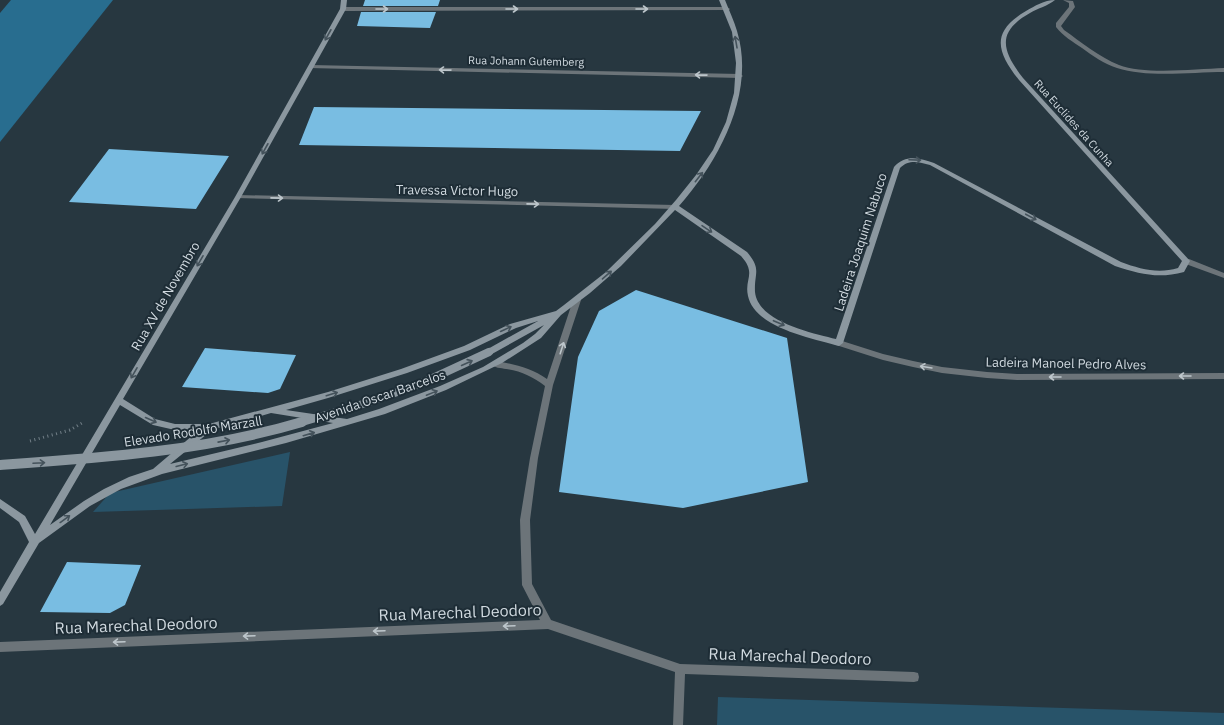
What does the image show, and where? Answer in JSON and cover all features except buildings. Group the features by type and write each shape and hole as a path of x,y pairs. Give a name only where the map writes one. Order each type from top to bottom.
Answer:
{"main road":[{"name":"Rua XV de Novembro","path":"0,601 238,197 343,9 344,0"},
{"path":"577,300 608,275 637,248 675,207 703,172 726,133 736,102 740,76 734,32 727,9 722,0"},
{"name":"Rua Euclides da Cunha","path":"1052,0 1026,13 1012,24 1005,34 1003,47 1009,62 1021,78 1186,261"},
{"name":"Ladeira Joaquim Nabuco","path":"839,343 897,167 901,162 909,160 921,160 932,164 1118,264 1138,271 1153,274 1169,274 1181,270 1186,261"},
{"path":"675,207 744,254 752,262 754,271 752,296 756,308 768,318 787,326 839,343"},
{"name":"Elevado Rodolfo Marzall","path":"0,465 104,458 215,442 265,433 366,403 420,384 489,352 558,313 577,300"},
{"name":"Avenida Oscar Barcelos","path":"118,400 153,422 175,427 209,427 271,411 404,371 467,348 513,326 558,313"},
{"name":"Avenida Oscar Barcelos","path":"34,542 93,500 118,486 155,472 297,437 349,422 438,390 495,364 539,335 558,313"},
{"path":"271,411 349,422"},
{"path":"155,472 209,427"},
{"path":"0,503 22,519 34,542"}],"street":[{"path":"1066,0 1071,2 1072,7 1058,26 1062,31 1092,52 1118,66 1139,71 1224,70"},
{"path":"343,9 727,9"},
{"name":"Rua Johann Gutemberg","path":"311,67 740,76"},
{"name":"Travessa Victor Hugo","path":"238,197 675,207"},
{"path":"1186,261 1224,276"},
{"path":"548,624 527,585 525,520 534,458 550,385 577,300"},
{"name":"Ladeira Manoel Pedro Alves","path":"839,343 898,361 925,367 986,375 1017,377 1224,376"},
{"path":"495,364 521,368 534,373 550,385"},
{"name":"Rua Marechal Deodoro","path":"0,647 548,624 680,669 914,677"},
{"path":"678,725 680,669"}],"path":[{"path":"22,442 44,438 70,430 87,420"}],"shaded area":[{"path":"11,0 113,0 0,142 0,13"},
{"path":"290,452 282,506 93,512 110,493"},
{"path":"718,697 1224,713 1224,725 717,725"}]}
